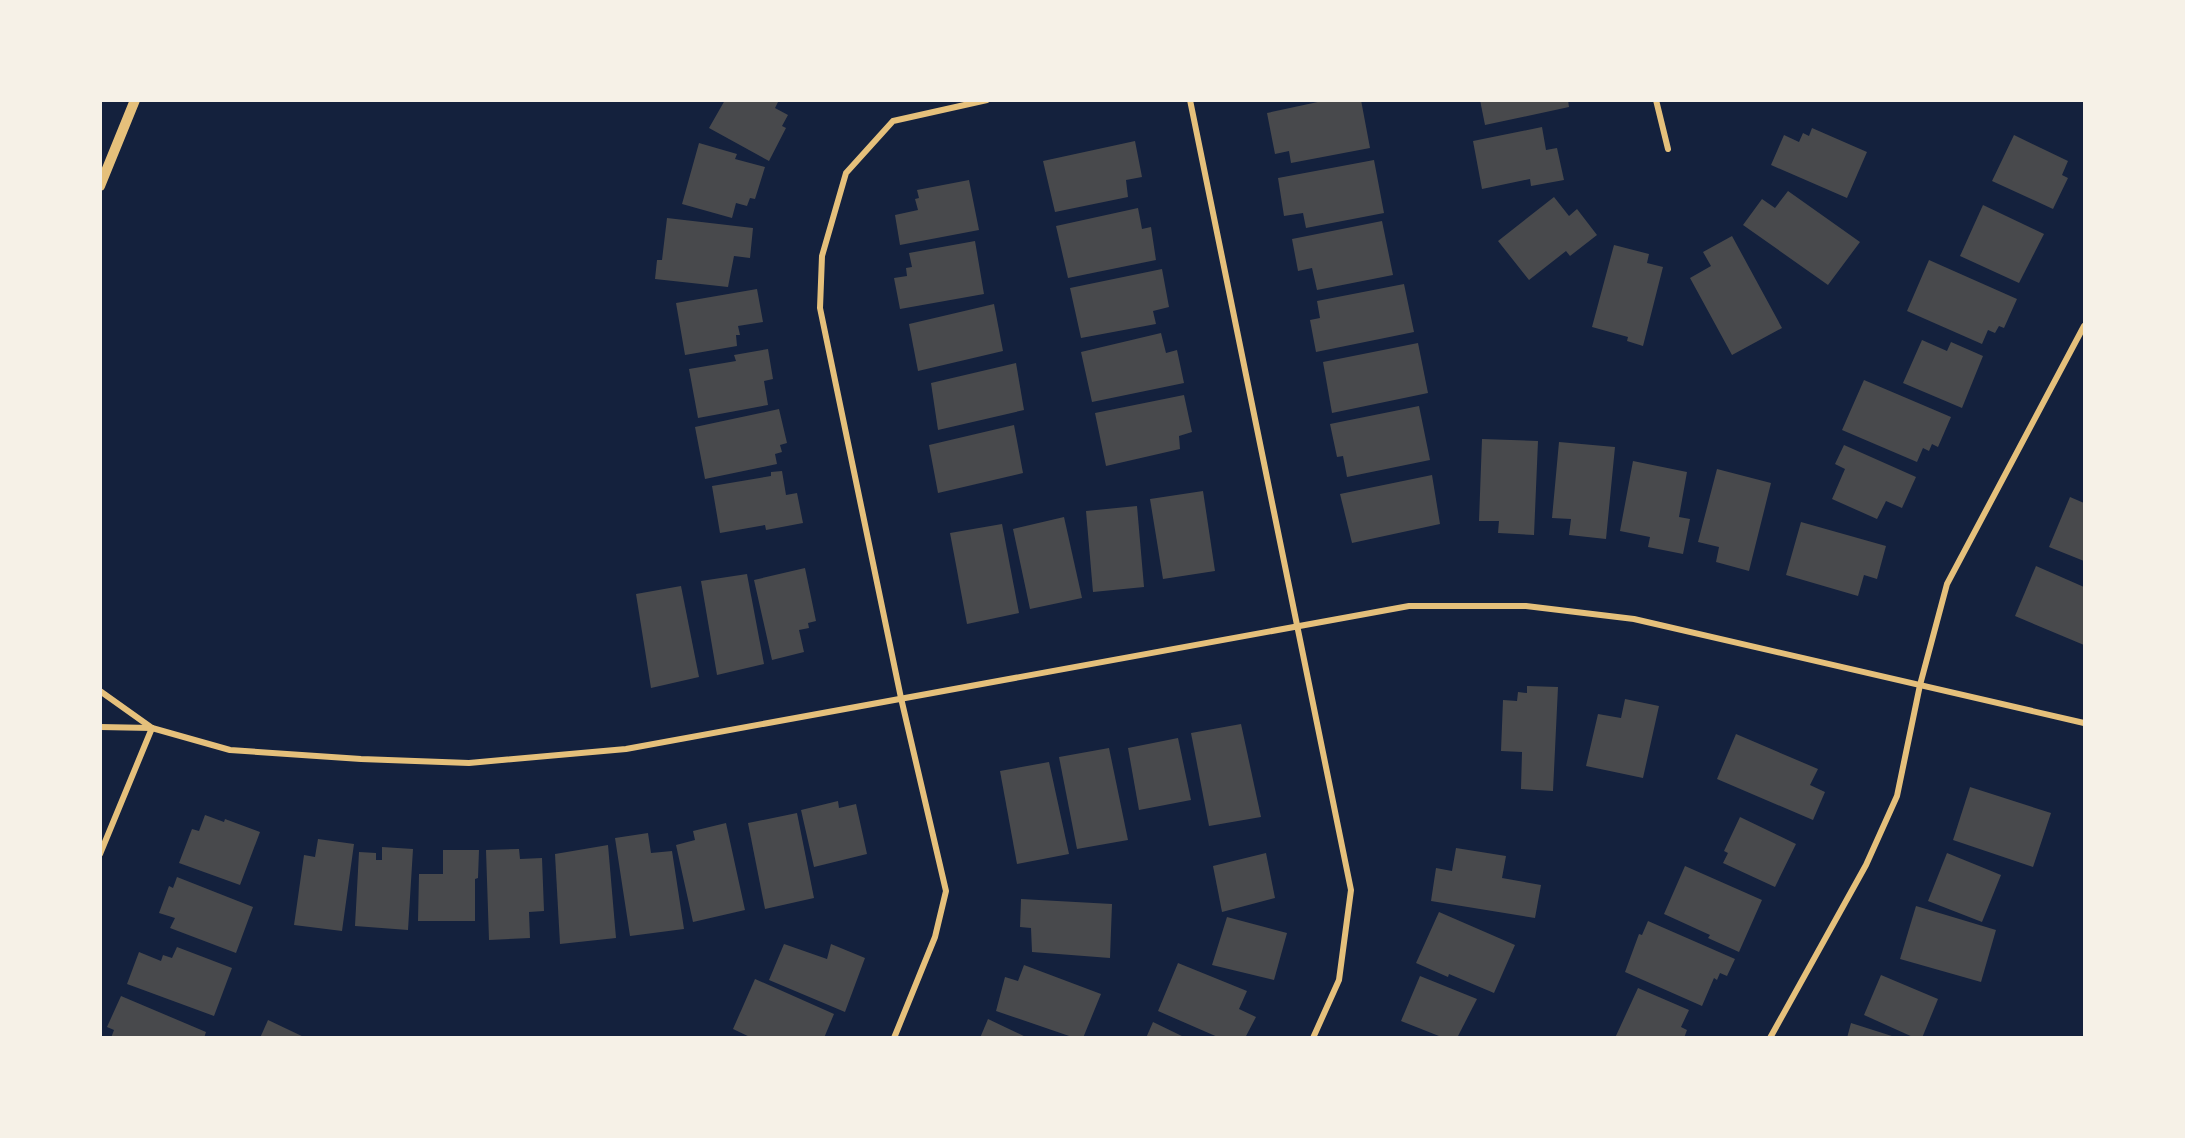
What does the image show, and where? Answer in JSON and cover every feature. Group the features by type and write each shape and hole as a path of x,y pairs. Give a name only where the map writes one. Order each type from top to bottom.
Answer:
{"street":[{"path":"100,186 135,100"},
{"path":"894,1038 935,937 946,891 900,698 820,308 822,256 846,173 893,122 987,100"},
{"path":"1190,100 1351,890 1339,980 1313,1038"},
{"path":"1656,100 1668,149"},
{"path":"1770,1038 1776,1023 1866,866 1897,796 1920,685 1947,584 2085,326"},
{"path":"100,727 152,728 230,750 361,759 469,763 626,749 1408,606 1526,606 1634,619 2085,723"},
{"path":"100,691 152,728"},
{"path":"100,854 152,728"}],"building":[{"path":"725,100 779,100 775,108 788,115 782,126 786,128 769,161 709,128"},
{"path":"1327,100 1361,100 1370,148 1291,163 1289,151 1275,154 1267,113"},
{"path":"1480,100 1568,100 1569,107 1485,125"},
{"path":"1542,127 1546,150 1557,148 1564,180 1531,186 1530,179 1482,189 1473,141"},
{"path":"1812,128 1867,152 1847,198 1771,165 1784,135 1799,142 1803,133 1809,136"},
{"path":"2014,135 2068,161 2062,175 2068,178 2053,209 1992,181"},
{"path":"1135,141 1142,177 1126,180 1128,197 1055,212 1043,161"},
{"path":"699,143 737,154 735,159 765,167 755,199 750,198 747,206 736,203 732,218 682,204"},
{"path":"1374,160 1384,213 1306,228 1303,213 1284,216 1278,178"},
{"path":"969,180 979,230 900,245 895,215 918,210 915,199 919,198 917,190"},
{"path":"1788,191 1860,242 1828,285 1743,225 1762,199 1775,208"},
{"path":"1554,197 1569,216 1577,209 1597,235 1570,256 1566,251 1529,280 1498,241"},
{"path":"1983,205 2044,234 2019,283 1960,256"},
{"path":"1138,208 1142,229 1151,227 1156,260 1068,278 1056,226"},
{"path":"667,218 753,228 750,258 734,256 728,287 655,279 657,260 662,260"},
{"path":"1382,221 1393,275 1317,290 1312,268 1298,271 1292,239"},
{"path":"1732,236 1782,328 1732,355 1690,278 1711,266 1703,252"},
{"path":"975,241 984,294 900,309 894,278 907,276 906,268 912,267 909,253"},
{"path":"1614,245 1649,254 1647,263 1663,267 1643,346 1627,341 1628,337 1592,327"},
{"path":"1929,260 2017,299 2004,328 1999,326 1995,333 1988,330 1982,344 1907,311"},
{"path":"1162,269 1169,307 1153,311 1156,324 1081,338 1070,288"},
{"path":"1404,284 1414,332 1316,352 1310,320 1320,318 1317,301"},
{"path":"757,289 763,322 738,326 740,335 736,335 737,346 685,355 676,303"},
{"path":"994,304 1003,351 918,371 909,324"},
{"path":"1161,333 1166,353 1177,350 1184,383 1092,402 1081,352"},
{"path":"1922,340 1947,351 1951,342 1983,356 1962,408 1903,383"},
{"path":"1418,343 1428,393 1332,413 1323,362"},
{"path":"768,349 773,379 764,381 768,405 698,418 689,369 736,361 734,355"},
{"path":"1016,363 1024,410 938,430 931,383"},
{"path":"1864,380 1951,417 1938,447 1932,444 1929,451 1923,448 1917,462 1842,430"},
{"path":"1184,395 1192,432 1179,436 1180,449 1106,466 1095,413"},
{"path":"1419,406 1430,460 1347,477 1343,456 1337,457 1330,424"},
{"path":"779,409 787,443 780,445 782,452 775,454 777,464 705,479 695,427"},
{"path":"1014,425 1023,473 938,493 929,445"},
{"path":"1482,439 1538,441 1534,535 1498,533 1499,521 1479,521"},
{"path":"1559,442 1615,447 1606,539 1569,535 1571,519 1552,518"},
{"path":"1844,445 1916,477 1902,508 1886,501 1877,519 1832,499 1845,469 1835,464"},
{"path":"1633,461 1687,472 1679,517 1690,519 1683,554 1648,547 1650,537 1620,531"},
{"path":"1717,469 1771,483 1749,571 1716,562 1719,547 1698,542"},
{"path":"782,471 786,495 797,493 803,523 766,530 765,525 720,533 712,486 771,476 771,472"},
{"path":"1432,475 1440,524 1352,543 1340,494"},
{"path":"1203,491 1215,571 1163,579 1150,499"},
{"path":"2070,497 2084,503 2084,561 2049,547"},
{"path":"1137,506 1144,587 1093,592 1086,511"},
{"path":"1064,517 1082,598 1030,609 1013,529"},
{"path":"1801,522 1886,546 1877,579 1864,575 1858,596 1786,575"},
{"path":"1002,524 1019,613 967,624 950,533"},
{"path":"2036,566 2084,587 2084,645 2015,616"},
{"path":"805,568 816,621 808,623 809,628 799,630 804,652 772,660 754,580"},
{"path":"747,574 764,664 717,675 701,581"},
{"path":"681,586 699,677 651,688 636,594"},
{"path":"1527,686 1558,687 1553,791 1521,789 1522,752 1501,751 1503,700 1517,701 1518,692 1527,693"},
{"path":"1625,699 1659,706 1643,778 1586,766 1598,714 1621,718"},
{"path":"1241,724 1261,817 1209,826 1191,733"},
{"path":"1736,734 1818,769 1810,785 1825,792 1813,820 1717,779"},
{"path":"1178,738 1191,800 1139,810 1128,748"},
{"path":"1109,748 1128,840 1077,849 1059,757"},
{"path":"1049,762 1069,854 1017,864 1000,771"},
{"path":"1970,787 2051,813 2033,867 1953,840"},
{"path":"838,801 839,808 856,804 867,854 814,867 801,810"},
{"path":"797,813 814,898 765,909 748,823"},
{"path":"205,815 224,822 225,819 260,832 240,885 179,863 192,829 199,831"},
{"path":"1740,817 1796,844 1775,887 1723,863 1728,853 1724,851"},
{"path":"726,823 745,910 693,922 676,845 695,840 693,831"},
{"path":"648,833 651,853 672,851 684,929 630,936 615,838"},
{"path":"318,839 354,844 342,931 294,925 304,855 315,857"},
{"path":"608,845 616,938 560,944 555,854"},
{"path":"382,847 413,849 408,930 355,926 359,852 376,853 376,860 382,860"},
{"path":"1456,848 1506,856 1502,878 1541,885 1535,918 1431,901 1436,868 1452,871"},
{"path":"519,849 520,859 542,858 544,911 529,912 530,938 489,940 486,850"},
{"path":"443,850 479,850 478,878 475,879 475,921 418,921 419,874 443,874"},
{"path":"1266,853 1275,898 1222,912 1213,866"},
{"path":"1947,853 2001,875 1982,922 1928,901"},
{"path":"1685,866 1762,900 1739,952 1708,938 1710,935 1664,914"},
{"path":"177,877 253,907 236,953 170,928 175,918 159,913 169,886 173,888"},
{"path":"1021,899 1112,904 1110,958 1032,952 1031,928 1020,927"},
{"path":"1916,906 1996,930 1981,982 1900,959"},
{"path":"1439,912 1515,945 1494,993 1416,963"},
{"path":"1227,917 1287,933 1274,980 1212,965"},
{"path":"1648,921 1735,959 1727,976 1720,973 1717,980 1714,978 1702,1006 1625,972 1639,934 1642,935"},
{"path":"784,944 827,959 831,944 865,958 845,1012 769,980"},
{"path":"177,947 232,968 214,1016 127,984 139,952 161,961 163,955 172,958"},
{"path":"1178,963 1247,991 1239,1009 1256,1017 1245,1038 1220,1038 1158,1011"},
{"path":"1024,965 1101,994 1083,1038 1075,1038 996,1011 1005,977 1018,981"},
{"path":"1881,975 1938,999 1922,1038 1915,1038 1864,1015"},
{"path":"1420,976 1477,999 1457,1038 1444,1038 1401,1021"},
{"path":"755,979 834,1014 824,1038 752,1038 733,1029"},
{"path":"1638,988 1689,1010 1681,1027 1687,1030 1684,1038 1615,1038"},
{"path":"121,996 206,1032 204,1038 111,1038 114,1030 107,1027"},
{"path":"988,1019 1028,1038 980,1038"},
{"path":"268,1020 306,1038 260,1038"},
{"path":"1153,1022 1186,1038 1146,1038"},
{"path":"1851,1023 1895,1037 1895,1038 1847,1038"}]}
